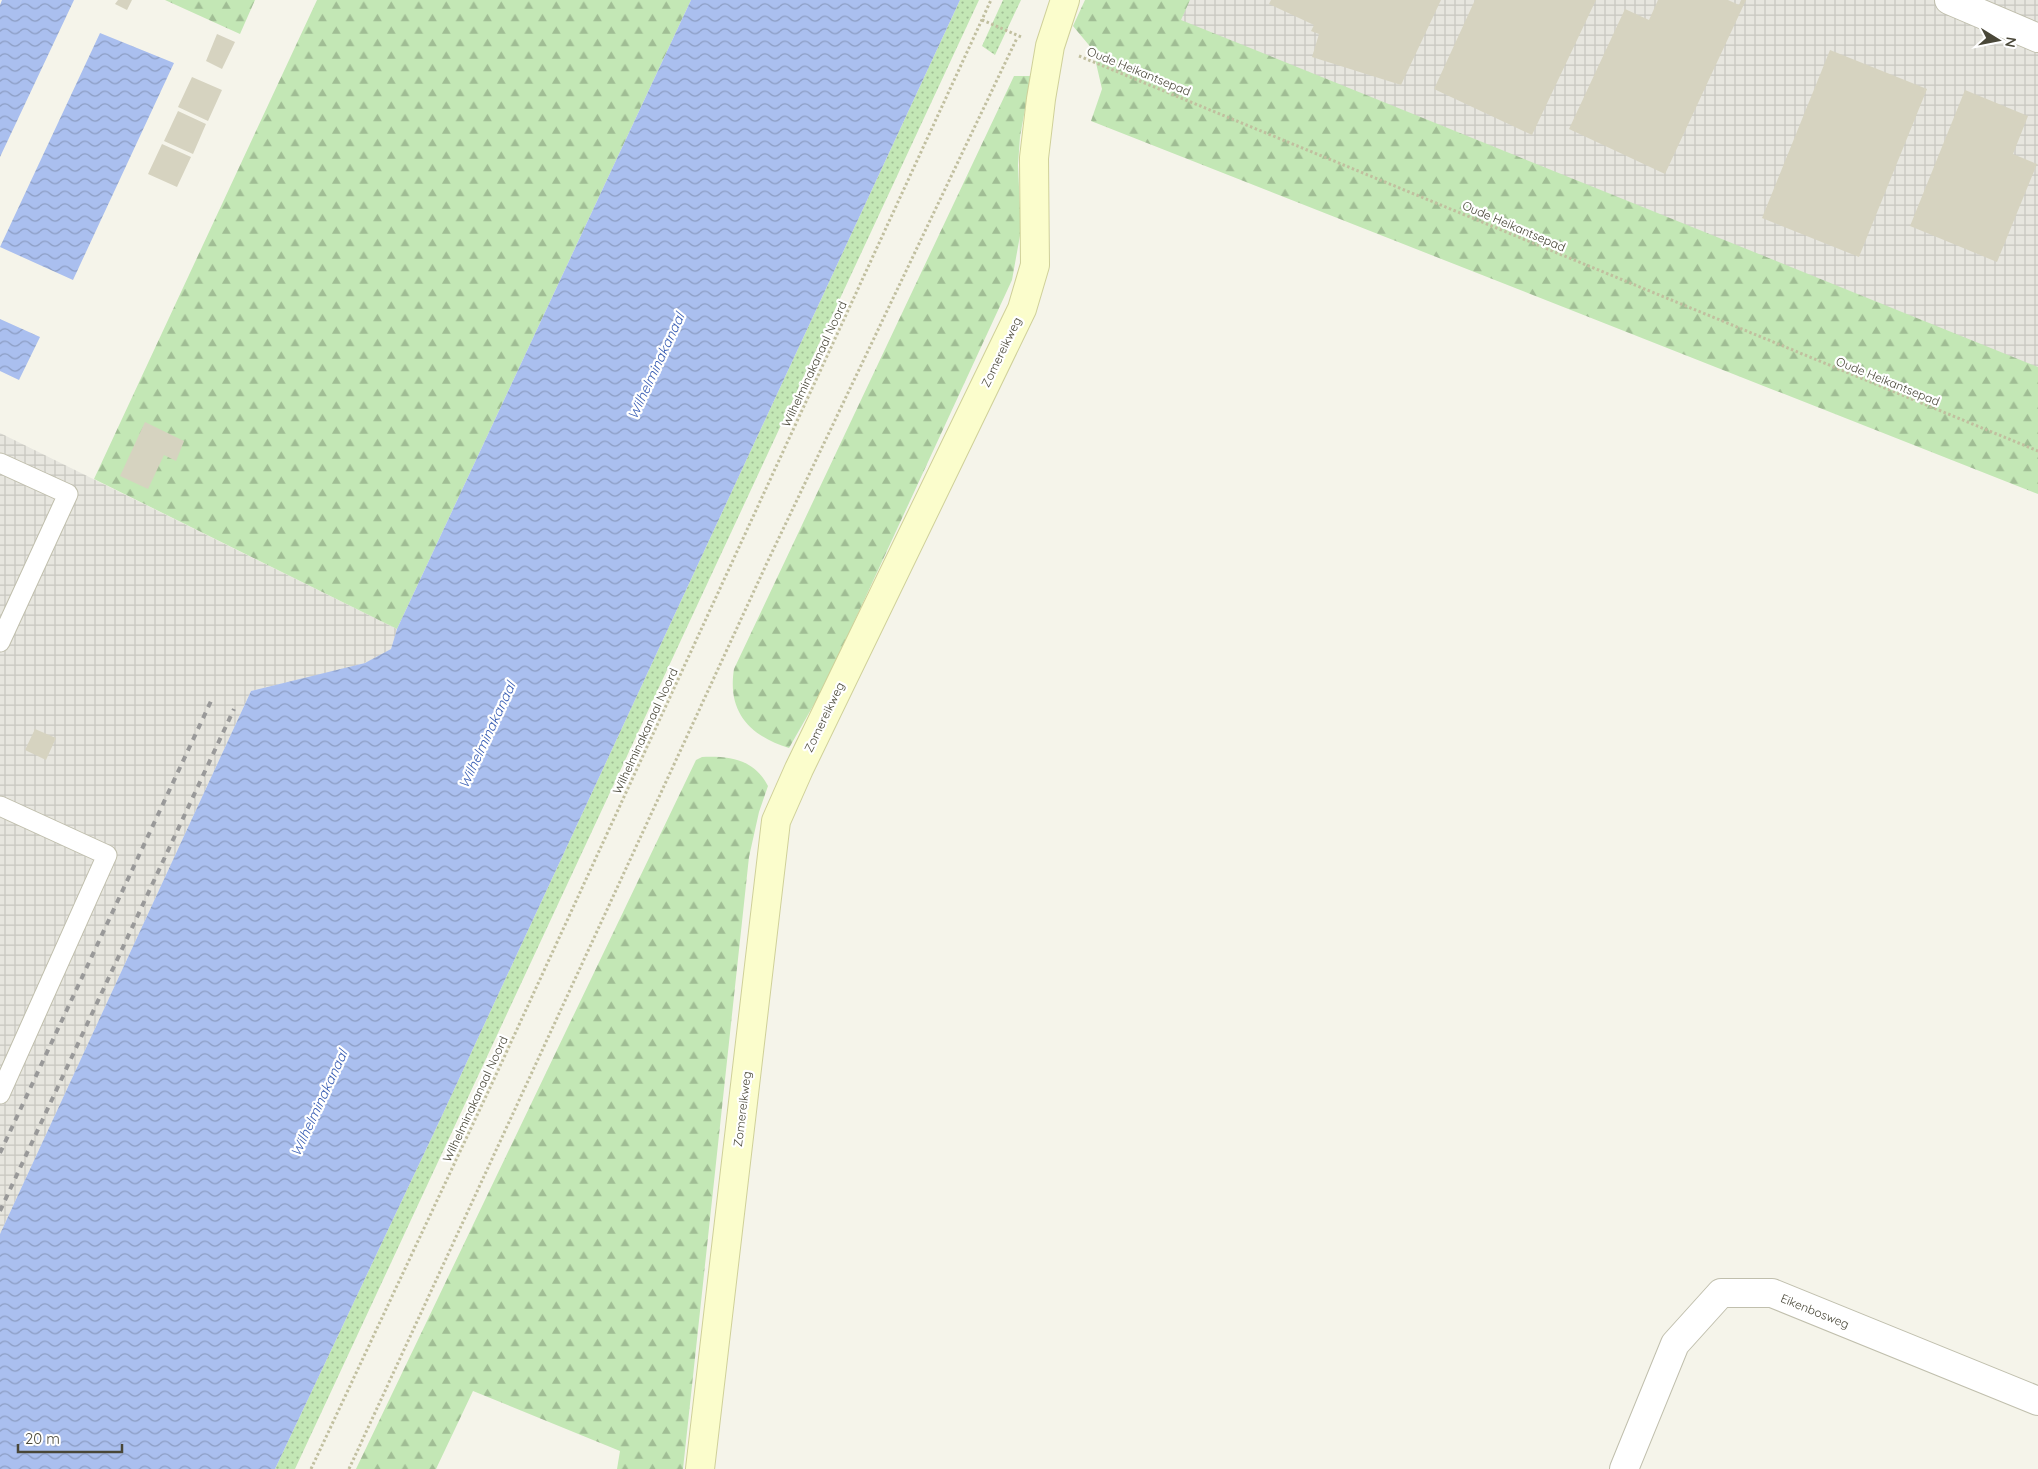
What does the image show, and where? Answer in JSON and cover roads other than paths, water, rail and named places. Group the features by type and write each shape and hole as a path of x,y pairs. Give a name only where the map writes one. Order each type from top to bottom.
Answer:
{"street":[{"name":"Zomereikweg","path":"700,1469 776,821 803,760 1022,309 1035,265 1034,158 1041,99 1050,46 1065,0"},
{"path":"1949,0 2038,38"},
{"name":"Eikenbosweg","path":"1624,1469 1675,1344 1721,1293 1772,1293 2038,1401"}],"lane":[{"path":"0,463 68,494 0,642"},
{"path":"0,806 107,855 0,1094"}],"water":[{"path":"2,0 74,0 0,157 0,5"},
{"name":"Wilhelminakanaal","path":"691,0 960,0 439,1122 275,1469 0,1469 0,1234 251,691 365,663 391,649 397,629"},
{"path":"100,33 174,63 73,280 0,247"},
{"path":"0,319 40,337 19,380 0,371"}],"railway":[{"path":"0,1153 212,699"},
{"path":"0,1211 234,709"}]}
